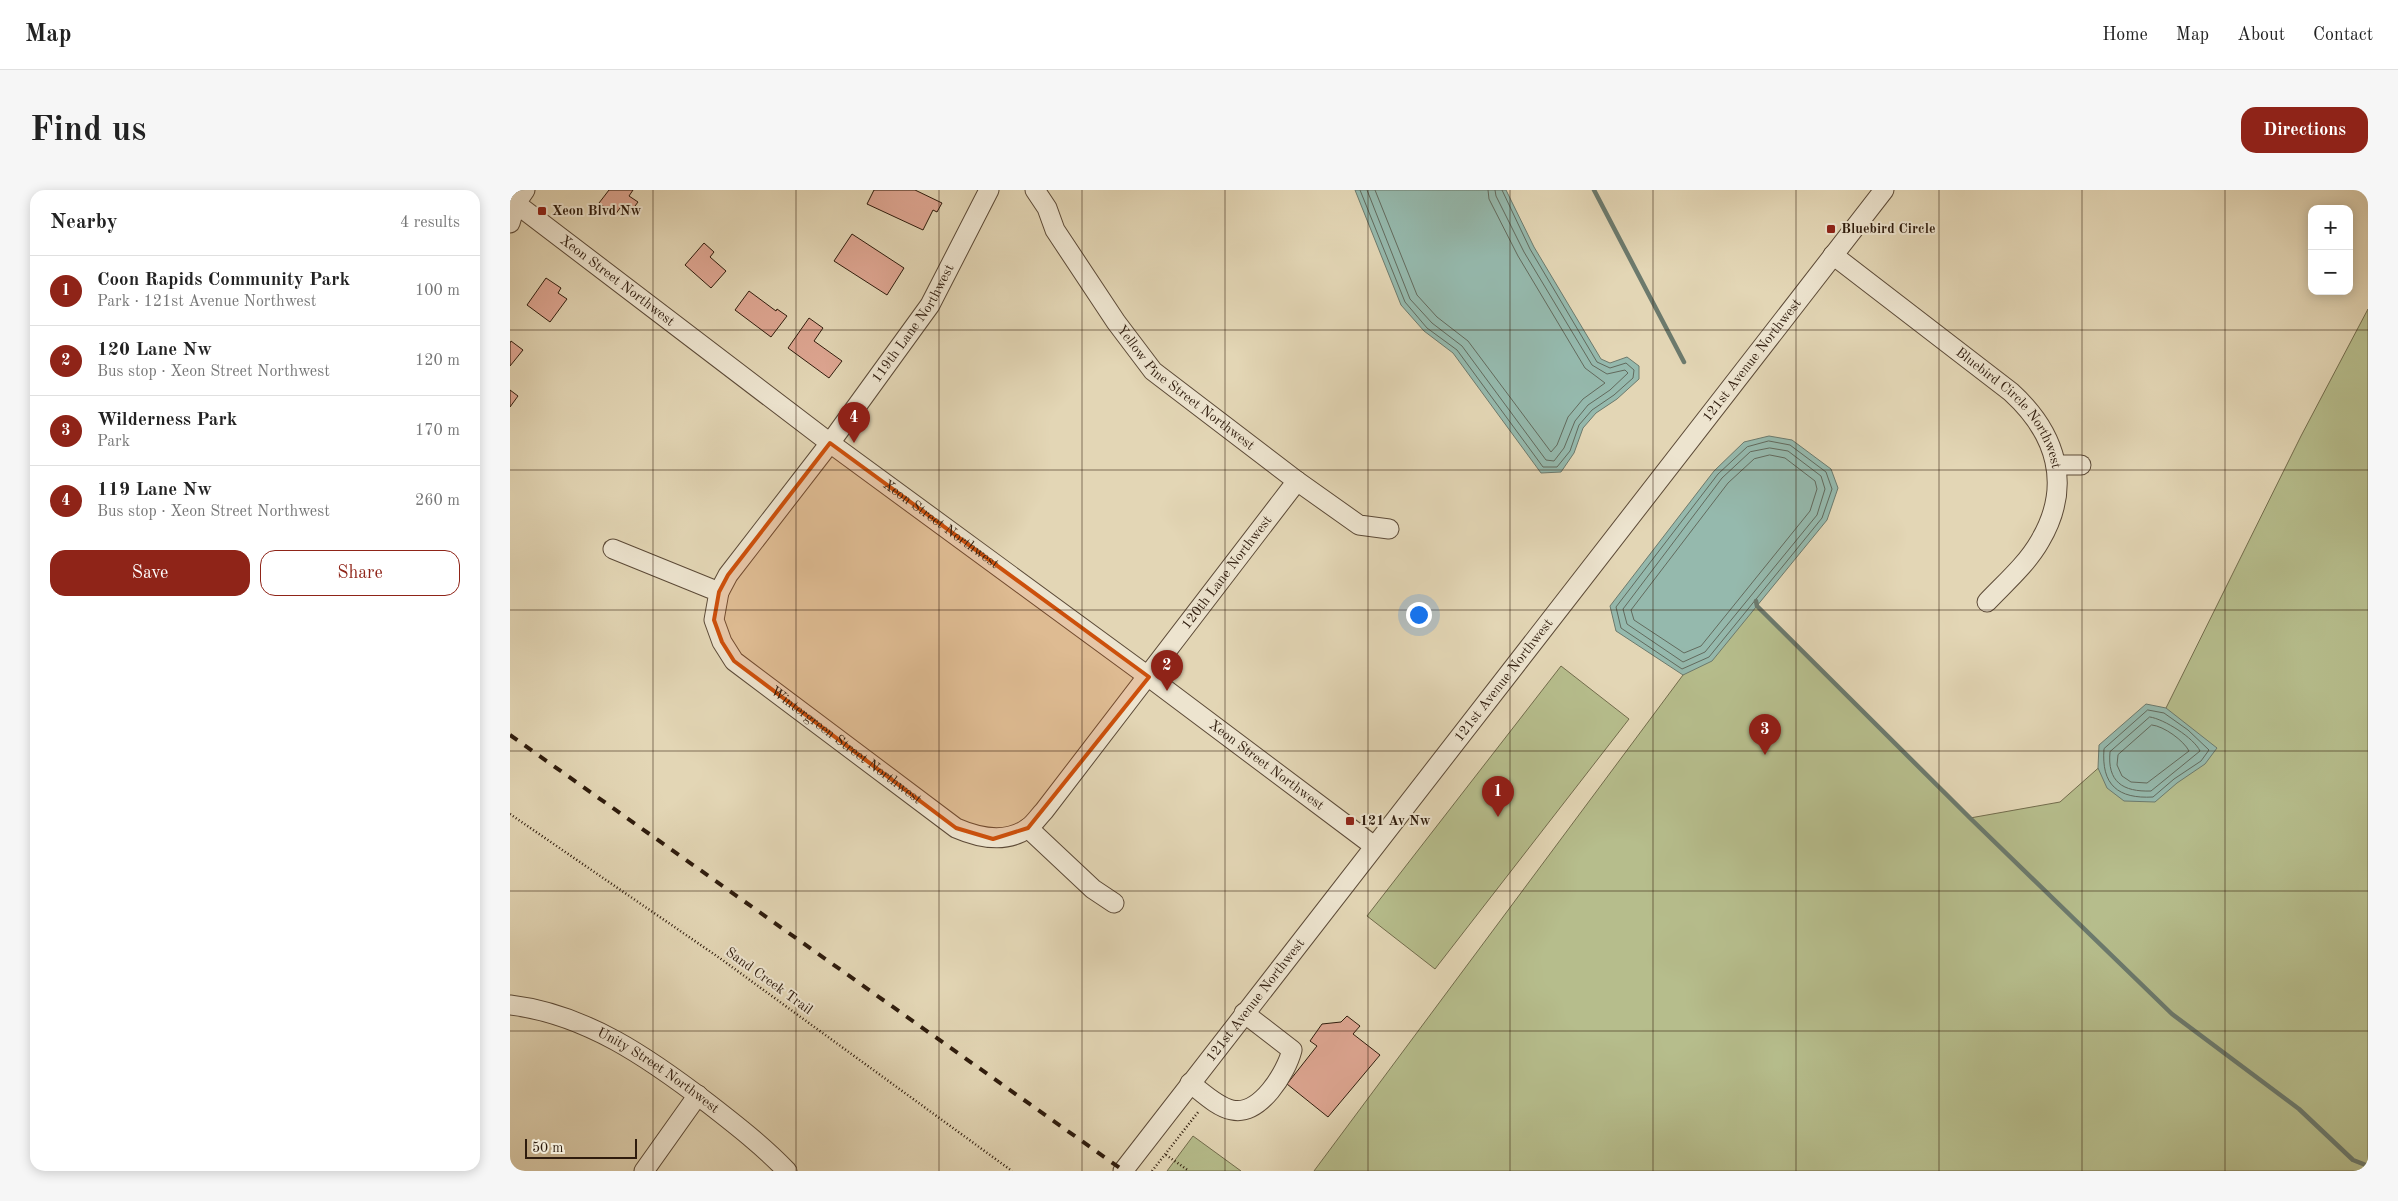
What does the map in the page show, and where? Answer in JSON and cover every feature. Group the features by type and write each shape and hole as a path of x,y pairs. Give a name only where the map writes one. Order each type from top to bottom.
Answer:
{"street":[{"name":"119th Lane Northwest","path":"719,592 728,575 830,443 930,305 989,190"},
{"name":"Yellow Pine Street Northwest","path":"1035,190 1047,208 1055,230 1116,322 1153,371 1297,481 1359,525 1389,529"},
{"name":"121st Avenue Northwest","path":"1123,1171 1884,190"},
{"name":"Xeon Street Northwest","path":"517,197 830,443 1149,677 1374,846"},
{"path":"510,223 517,197"},
{"name":"Bluebird Circle Northwest","path":"1833,255 1986,371 2018,398 2038,420 2049,439 2056,465 2057,490 2051,516 2040,540 2021,566 1987,602"},
{"path":"2056,465 2081,465"},
{"name":"120th Lane Northwest","path":"1028,828 1044,811 1149,677 1297,481"},
{"path":"613,549 719,592"},
{"name":"Wintergreen Street Northwest","path":"719,592 714,620 722,642 734,661 956,828 975,837 993,839 1014,835 1028,828"},
{"path":"1028,828 1093,890 1114,903"},
{"name":"Unity Street Northwest","path":"510,1005 532,1008 592,1027 643,1056 698,1095 750,1136 787,1171"},
{"path":"1190,1083 1231,1110 1251,1108 1260,1103 1289,1063 1292,1050 1244,1013"},
{"path":"644,1171 698,1095"}],"path":[{"name":"Sand Creek Trail","path":"510,814 713,954 1012,1171"},
{"path":"1152,1171 1203,1106"},
{"path":"1166,1155 1188,1171"}],"highlighted area":[{"path":"830,443 1149,677 1028,828 993,839 956,828 734,661 722,642 714,620 719,592 728,575"}],"green space":[{"path":"2368,309 2368,1171 1314,1171 1683,675 1757,606 1970,818 2060,802 2166,708 2301,436"},
{"path":"1561,666 1629,719 1435,969 1367,916"},
{"path":"1193,1136 1241,1171 1167,1171"}],"water":[{"path":"1355,190 1506,190 1534,247 1601,359 1610,363 1627,357 1639,366 1639,379 1617,399 1596,413 1583,428 1574,453 1561,472 1541,473 1453,353 1424,331 1401,305"},
{"path":"1769,436 1792,440 1831,469 1838,488 1827,520 1712,661 1683,675 1616,631 1610,606 1714,471 1744,442"},
{"path":"2146,704 2166,708 2217,748 2205,764 2177,783 2155,802 2124,801 2107,788 2098,768 2099,745"}],"building":[{"path":"609,190 633,190 629,196 638,202 629,214 620,208 615,215 599,203"},
{"path":"874,190 915,190 942,203 937,212 933,210 923,230 867,204"},
{"path":"852,234 904,268 887,295 834,261"},
{"path":"704,243 714,252 710,257 726,271 711,288 685,265"},
{"path":"546,278 561,288 558,293 567,299 550,322 527,305"},
{"path":"749,291 776,311 777,309 787,316 771,337 735,310"},
{"path":"809,318 823,328 814,341 842,361 829,378 788,348"},
{"path":"511,341 523,350 510,366 510,343"},
{"path":"510,390 518,396 510,407"},
{"path":"1347,1016 1360,1026 1353,1034 1380,1055 1328,1117 1287,1084 1317,1046 1310,1041 1322,1024 1341,1022"}],"waterway":[{"path":"1594,190 1684,362"},
{"path":"1756,601 1757,606 1970,818 2172,1014 2299,1109 2353,1160 2368,1166"}],"railway":[{"path":"510,735 1124,1171"}],"place":[{"name":"Xeon Blvd Nw","path":"542,211"},
{"name":"Bluebird Circle","path":"1831,229"},
{"name":"119 Lane Nw","path":"854,443"},
{"name":"120 Lane Nw","path":"1167,691"},
{"name":"Wilderness Park","path":"1765,755"},
{"name":"Coon Rapids Community Park","path":"1498,817"},
{"name":"121 Av Nw","path":"1350,821"}]}
